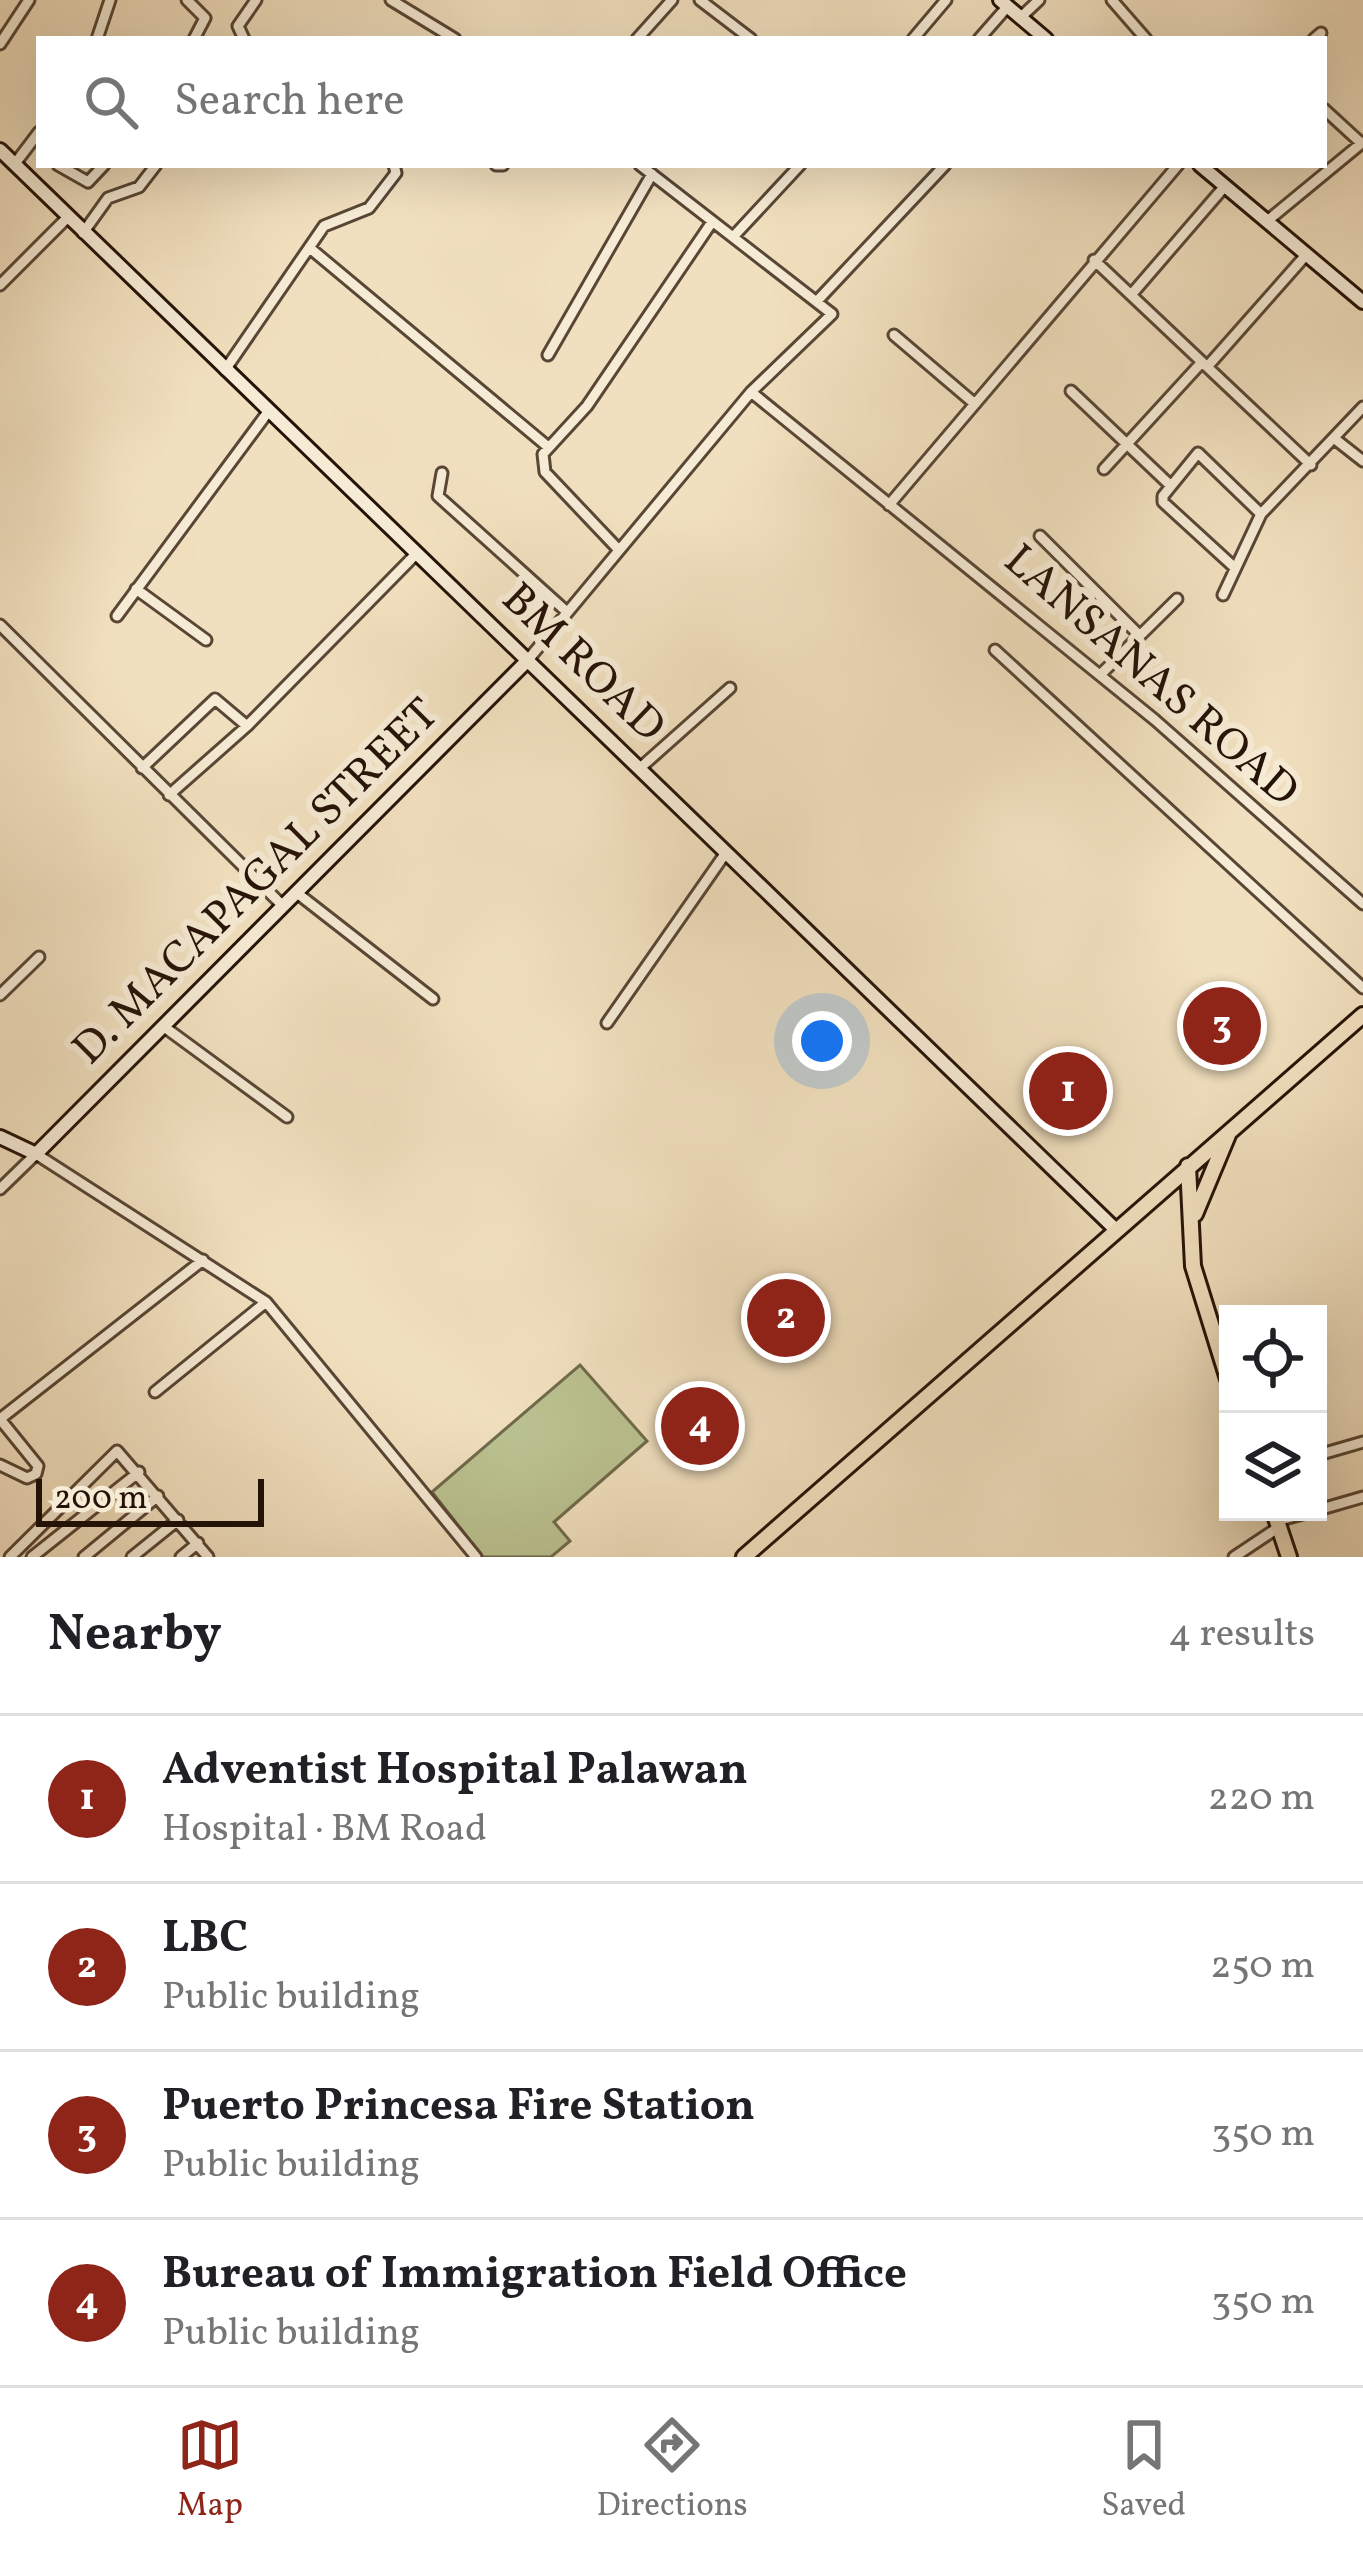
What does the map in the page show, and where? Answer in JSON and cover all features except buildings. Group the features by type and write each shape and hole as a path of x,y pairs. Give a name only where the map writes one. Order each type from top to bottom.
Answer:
{"main road":[{"path":"744,1557 1363,1015"},
{"path":"1191,1223 1231,1130"},
{"path":"1188,1166 1196,1285 1219,1353"},
{"path":"1277,1521 1289,1557"}],"street":[{"path":"0,44 29,0"},
{"path":"98,36 110,0"},
{"path":"187,0 205,18 196,36"},
{"path":"243,36 240,21 256,0"},
{"path":"391,0 449,36"},
{"path":"640,36 672,0"},
{"path":"700,0 747,36"},
{"path":"916,36 946,0"},
{"path":"1021,17 1039,0"},
{"path":"1112,0 1143,36"},
{"path":"981,36 1004,3 1043,36"},
{"path":"1265,222 1362,142 1327,112"},
{"path":"14,165 34,149"},
{"name":"BM ROAD","path":"0,150 1115,1229"},
{"path":"63,168 88,182 101,168"},
{"path":"83,233 108,198 139,188 154,168"},
{"path":"225,370 328,221 369,208 396,173 395,168"},
{"path":"526,661 752,392 832,314 644,168"},
{"path":"733,237 797,168"},
{"path":"818,299 942,168"},
{"path":"889,505 1175,168"},
{"path":"1203,168 1363,302"},
{"path":"548,355 652,174"},
{"path":"1131,296 1225,186"},
{"path":"0,285 67,218"},
{"path":"618,549 541,467 547,446 587,406 712,222"},
{"path":"311,249 547,446"},
{"path":"1104,470 1306,255"},
{"path":"1094,260 1311,465"},
{"path":"1350,292 1363,280"},
{"path":"894,335 975,404"},
{"path":"1071,391 1171,486"},
{"name":"LANSANAS ROAD","path":"752,392 1100,675 1363,904"},
{"path":"1223,595 1261,514 1363,407"},
{"path":"117,616 268,412"},
{"path":"1335,439 1363,461"},
{"path":"1234,567 1162,502 1200,454 1261,514"},
{"path":"442,472 438,496 567,612"},
{"path":"1040,536 1139,635"},
{"path":"169,795 247,726 417,553"},
{"path":"136,589 206,640"},
{"path":"1100,675 1177,599"},
{"path":"0,626 283,906"},
{"path":"995,650 1363,988"},
{"name":"D. MACAPAGAL STREET","path":"36,1154 526,661"},
{"path":"639,769 730,688"},
{"path":"142,768 215,699 247,726"},
{"path":"607,1023 725,854"},
{"path":"297,893 433,998"},
{"path":"0,995 38,957"},
{"path":"163,1026 287,1117"},
{"path":"0,1137 36,1154 266,1302 476,1557"},
{"path":"0,1189 36,1154"},
{"path":"0,1465 27,1478 38,1468 0,1420 203,1260"},
{"path":"155,1392 266,1302"},
{"path":"1327,1452 1363,1442"},
{"path":"10,1557 119,1451 208,1557"},
{"path":"32,1557 139,1472"},
{"path":"91,1476 109,1495"},
{"path":"84,1557 158,1496"},
{"path":"1327,1507 1363,1497"},
{"path":"132,1557 178,1520"},
{"path":"1234,1557 1276,1521"},
{"path":"181,1557 197,1544"}],"green space":[{"path":"580,1365 647,1441 554,1522 570,1541 551,1557 483,1557 432,1492"}],"place":[{"name":"Puerto Princesa Fire Station","path":"1222,1026"},
{"name":"Adventist Hospital Palawan","path":"1068,1091"},
{"name":"LBC","path":"786,1318"},
{"name":"Bureau of Immigration Field Office","path":"700,1426"}]}
